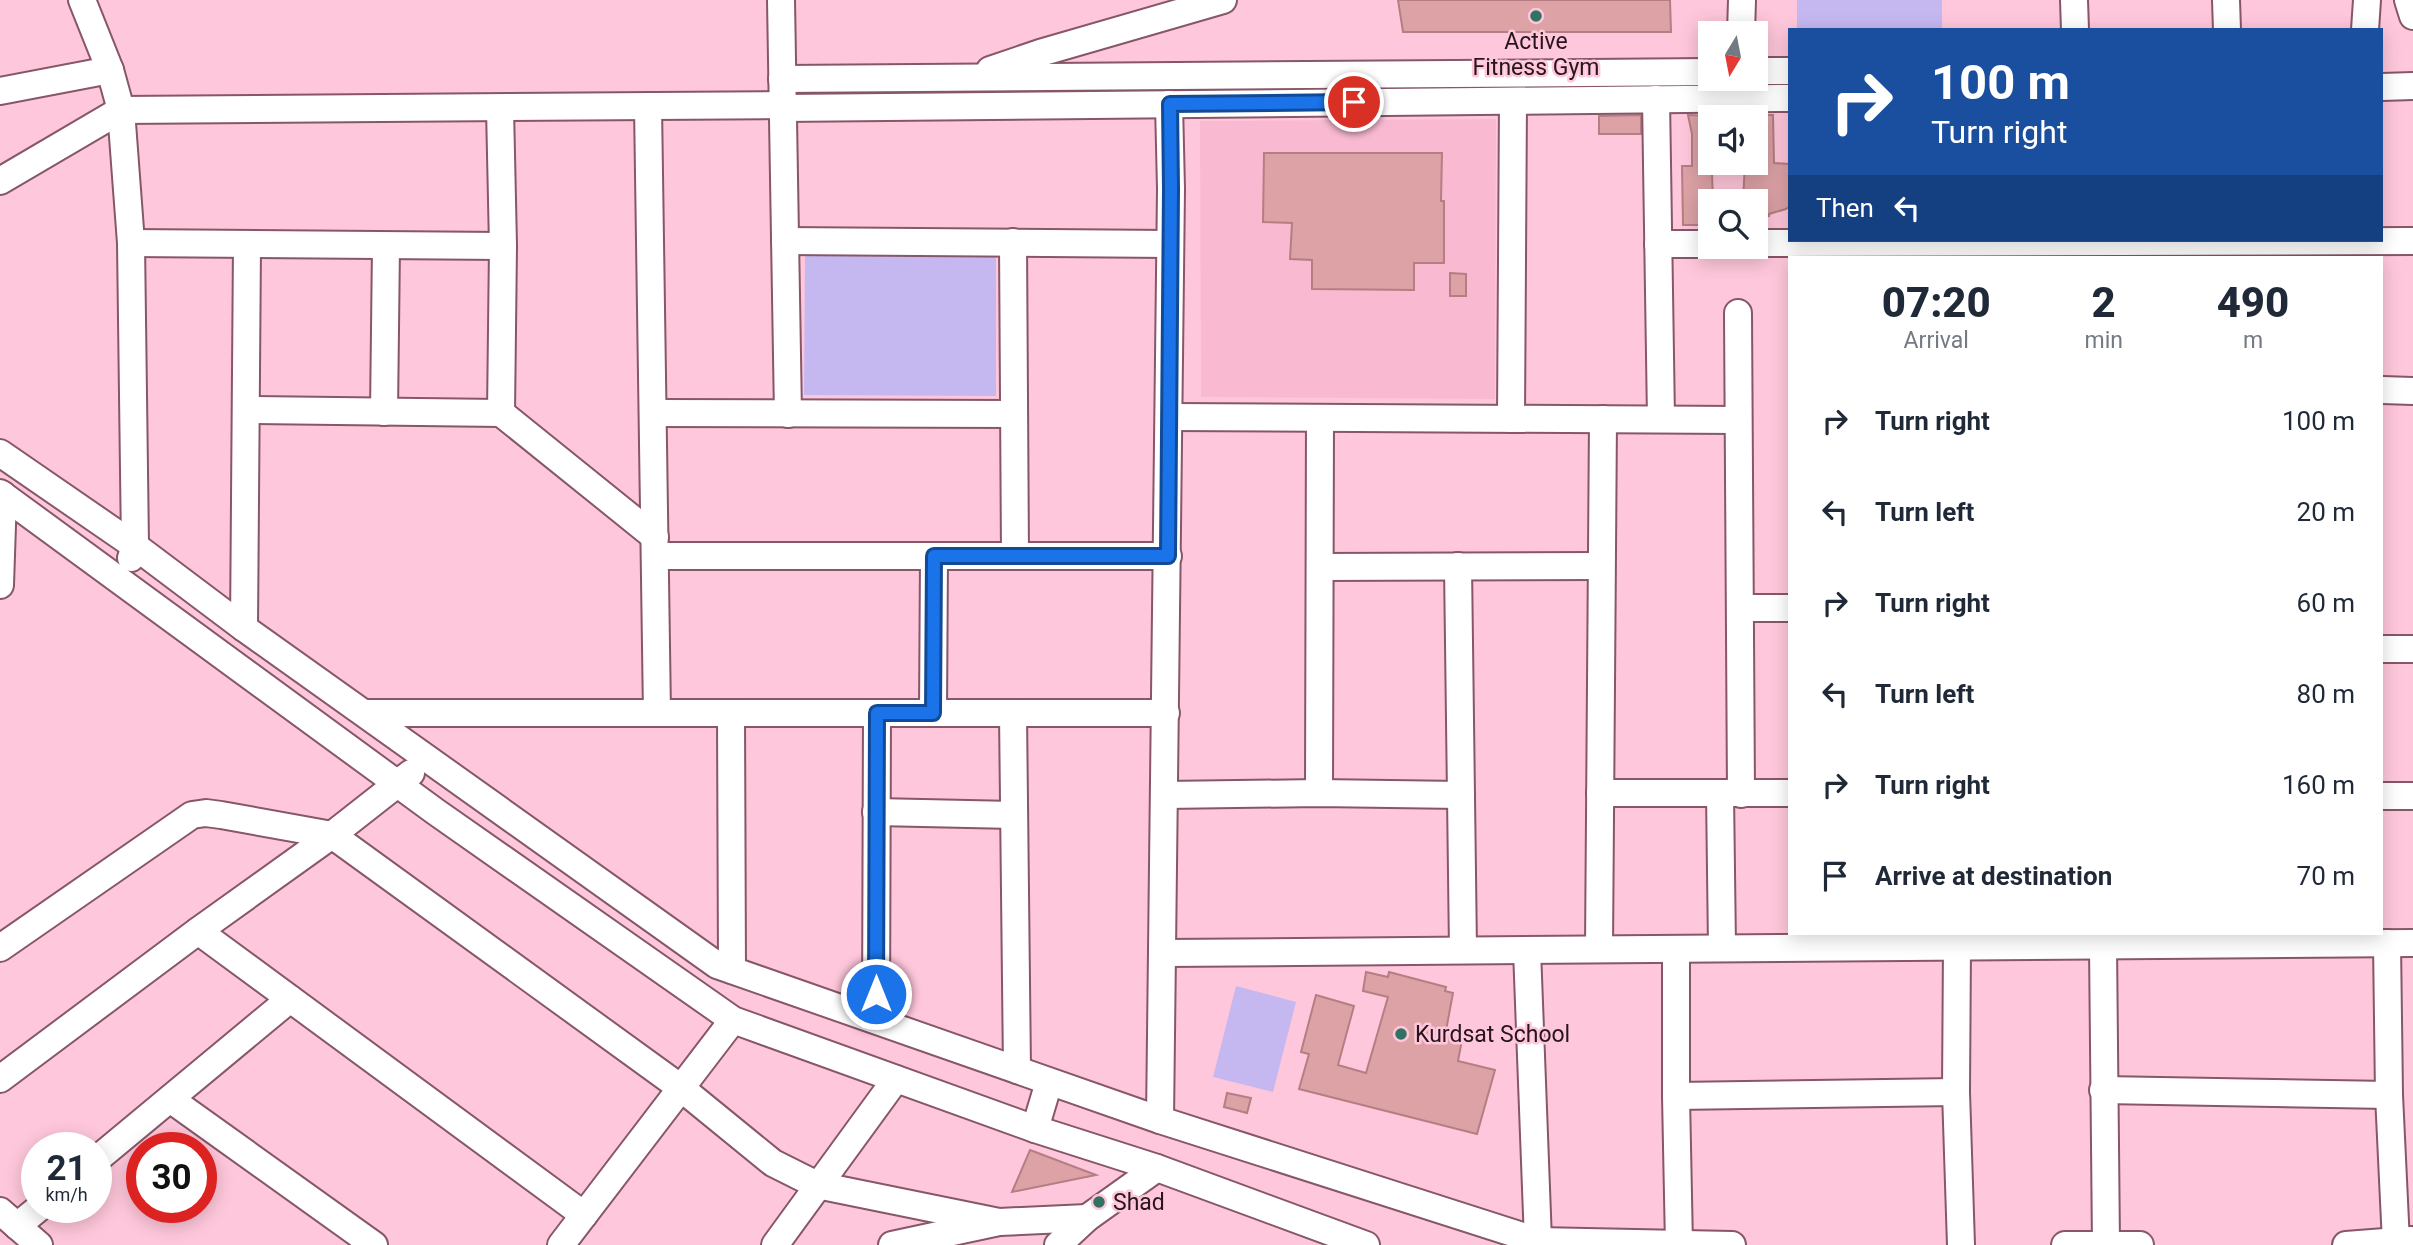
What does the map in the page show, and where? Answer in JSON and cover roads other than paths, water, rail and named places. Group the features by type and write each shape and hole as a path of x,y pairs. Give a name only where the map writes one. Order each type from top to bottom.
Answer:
{"street":[{"path":"82,0 110,71 121,110 131,243 135,546 129,562 110,573"},
{"path":"781,0 788,414"},
{"path":"968,78 1040,53 1223,0"},
{"path":"1741,21 1742,0"},
{"path":"2074,0 2075,28"},
{"path":"2226,0 2227,28"},
{"path":"2365,28 2367,0"},
{"path":"2408,0 2413,16"},
{"path":"0,91 110,71"},
{"path":"1768,71 1788,71"},
{"path":"0,181 121,110 648,106 782,97 968,78 1698,72"},
{"path":"2383,87 2413,86"},
{"path":"782,97 1170,104 1788,98"},
{"path":"1656,99 1661,419"},
{"path":"1511,419 1513,101"},
{"path":"1160,1120 1167,713 1170,104"},
{"path":"648,106 657,713"},
{"path":"500,108 503,246 501,412"},
{"path":"785,241 1170,244"},
{"path":"2383,241 2413,241"},
{"path":"1013,242 1015,556"},
{"path":"1768,244 1887,250 1938,242"},
{"path":"131,243 503,246"},
{"path":"1658,244 1698,244"},
{"path":"244,628 247,245"},
{"path":"384,412 386,246"},
{"path":"1722,948 1740,608 1738,313"},
{"path":"2383,390 2413,391"},
{"path":"246,410 501,412 655,547 934,556 1168,556"},
{"path":"653,414 1014,414"},
{"path":"1169,417 1738,420"},
{"path":"1319,793 1320,418"},
{"path":"1599,949 1602,419"},
{"path":"0,453 135,546 244,628 717,965 1160,1120 1538,1241 1732,1245"},
{"path":"1,494 399,784 733,1020 1035,1129 1157,1168 1366,1245"},
{"path":"0,585 1,494"},
{"path":"933,713 934,556"},
{"path":"1320,566 1601,566"},
{"path":"1458,566 1463,950"},
{"path":"1740,608 1788,608"},
{"path":"2383,649 2413,649"},
{"path":"366,713 1167,713"},
{"path":"731,713 732,970"},
{"path":"876,1020 877,713"},
{"path":"1013,713 1017,1070"},
{"path":"3,1071 332,835 399,784 428,758"},
{"path":"1600,793 1788,793"},
{"path":"1165,795 1461,795"},
{"path":"2383,796 2413,796"},
{"path":"876,812 1014,815"},
{"path":"0,948 192,815 221,815 332,835 681,1088 773,1163 817,1185 999,1222"},
{"path":"198,931 584,1215"},
{"path":"1164,953 1957,946 2029,939 2103,945 2169,939 2400,943 2389,1095 2405,1241 2346,1245"},
{"path":"2103,945 2106,1244"},
{"path":"1957,946 1956,1092 1961,1245"},
{"path":"1676,949 1679,1245"},
{"path":"1527,950 1538,1241"},
{"path":"112,1147 290,999"},
{"path":"561,1245 733,1020"},
{"path":"775,1245 896,1079"},
{"path":"1035,1129 1049,1082"},
{"path":"2103,1090 2389,1095"},
{"path":"1676,1096 1956,1092"},
{"path":"170,1098 374,1245"},
{"path":"1058,1245 1087,1218 1157,1168"},
{"path":"892,1245 999,1222 1087,1218"},
{"path":"8,1219 39,1245"},
{"path":"2065,1245 2140,1245"}],"place":[{"name":"Active Fitness Gym","path":"1536,16"},
{"name":"Kurdsat School","path":"1401,1034"},
{"name":"Shad","path":"1099,1202"}]}
